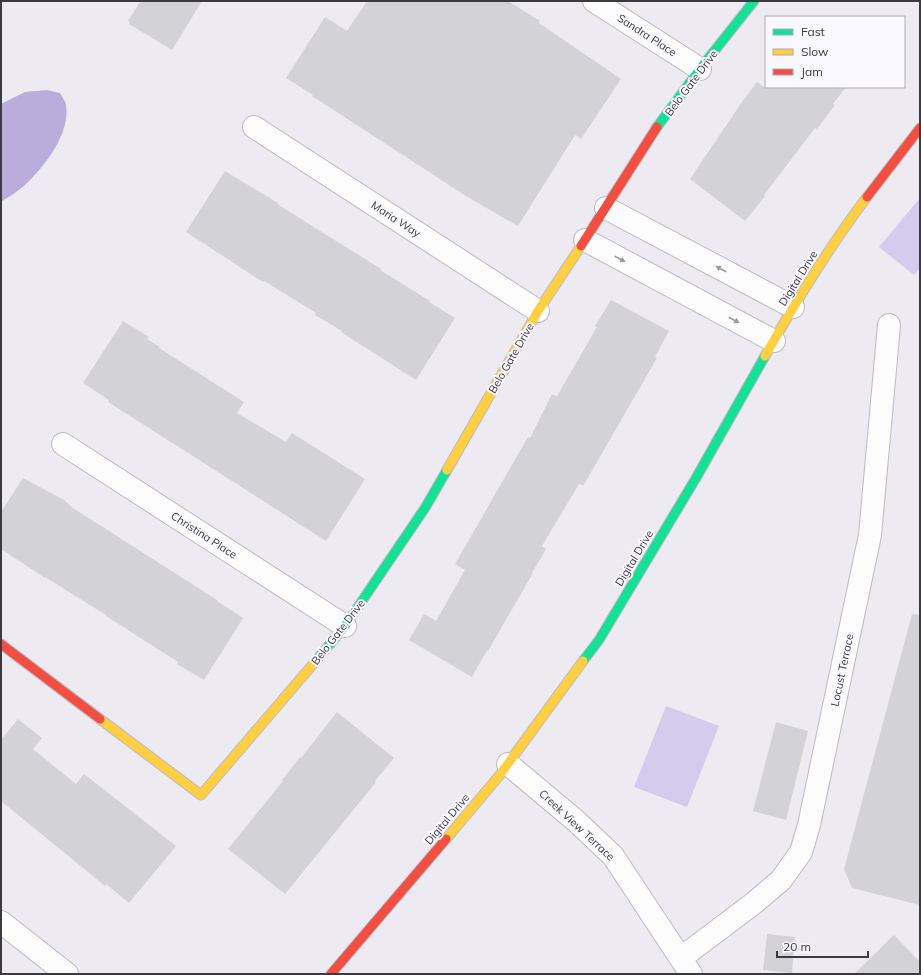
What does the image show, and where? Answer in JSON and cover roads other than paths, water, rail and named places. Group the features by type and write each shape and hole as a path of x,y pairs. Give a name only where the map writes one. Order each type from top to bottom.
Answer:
{"street":[{"name":"Sandra Place","path":"594,1 700,69"},
{"name":"Belo Gate Drive","path":"1,644 201,795 345,626 425,508 538,311 586,240 651,135 700,69 754,1"},
{"name":"Maria Way","path":"254,127 538,311"},
{"name":"Digital Drive","path":"331,974 508,764 599,640 696,478 793,307 844,227 920,128"},
{"path":"606,208 793,307"},
{"path":"586,240 774,341"},
{"name":"Locust Terrace","path":"686,966 754,903 776,885 801,852 809,825 870,535 888,325"},
{"name":"Christina Place","path":"63,444 345,626"},
{"name":"Creek View Terrace","path":"508,764 576,821 613,856 686,966"},
{"path":"1,922 67,974"}]}
